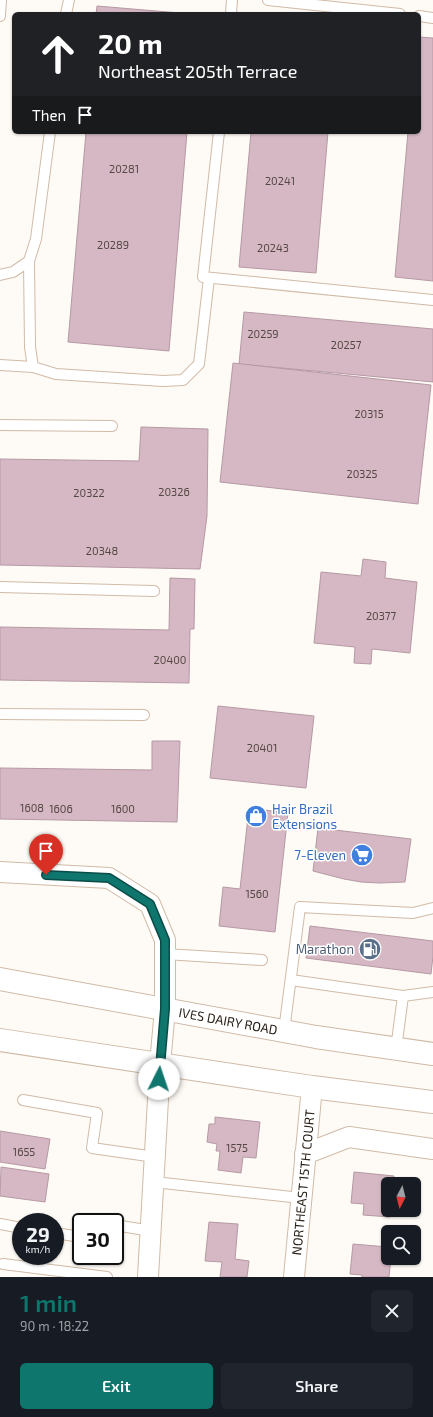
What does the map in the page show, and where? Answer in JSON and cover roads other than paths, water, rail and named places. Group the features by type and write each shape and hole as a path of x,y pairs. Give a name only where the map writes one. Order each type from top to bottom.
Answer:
{"main road":[{"name":"IVES DAIRY ROAD","path":"0,979 284,1031 433,1054"},
{"path":"0,1040 312,1087 433,1102"}],"street":[{"path":"0,872 109,878 150,904 165,940 165,1009 160,1064 148,1277"},
{"name":"NORTHEAST 15TH COURT","path":"294,1277 312,1087"},
{"path":"305,1154 349,1136 433,1149"}],"lane":[{"path":"0,16 2,0"},
{"path":"66,12 69,0"},
{"path":"231,12 232,0"},
{"path":"268,0 381,12"},
{"path":"421,16 433,18"},
{"path":"33,367 30,347 29,261 36,239 50,134"},
{"path":"219,134 203,277 433,300"},
{"path":"0,275 14,272 29,261"},
{"path":"0,365 33,367 56,374 163,381 184,380 199,364 209,278"},
{"path":"0,425 112,426"},
{"path":"0,587 154,591"},
{"path":"0,714 144,715"},
{"path":"284,1031 300,907 413,913 433,908"},
{"path":"165,954 262,960"},
{"path":"291,980 403,996 433,992"},
{"path":"396,1049 403,996"},
{"path":"23,1100 97,1113 92,1148 155,1157"},
{"path":"154,1182 301,1198"},
{"path":"0,1224 12,1226"},
{"path":"124,1226 151,1231"},
{"path":"3,1264 107,1277"}],"place":[{"name":"Hair Brazil Extensions","path":"256,816"},
{"name":"7-Eleven","path":"362,855"},
{"name":"Marathon","path":"370,949"}]}
